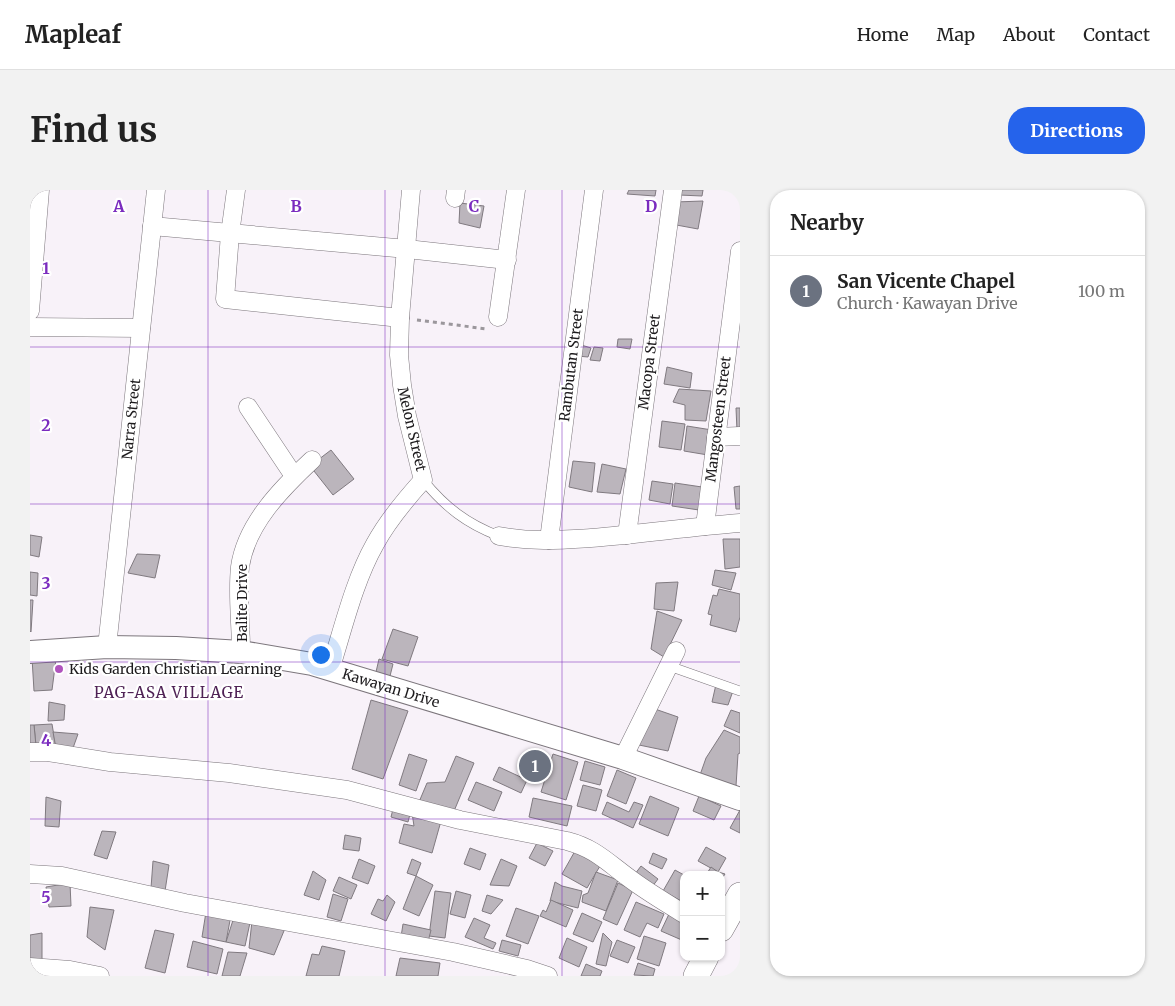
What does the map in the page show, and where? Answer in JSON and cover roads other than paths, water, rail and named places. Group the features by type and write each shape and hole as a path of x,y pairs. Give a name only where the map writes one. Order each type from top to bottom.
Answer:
{"main road":[{"path":"725,922 740,895"},
{"path":"696,976 704,961"}],"street":[{"path":"30,311 40,190"},
{"name":"Narra Street","path":"107,647 156,190"},
{"path":"236,190 230,234 225,299 400,318"},
{"name":"Melon Street","path":"410,190 399,355 407,416 423,480"},
{"path":"493,323 507,260 516,190"},
{"name":"Rambutan Street","path":"549,540 594,190"},
{"name":"Macopa Street","path":"627,535 673,190"},
{"path":"152,226 507,260"},
{"name":"Mangosteen Street","path":"704,526 716,437 732,363 740,252"},
{"path":"30,327 141,328"},
{"path":"248,407 294,476"},
{"path":"716,437 740,436"},
{"name":"Balite Drive","path":"242,652 240,575 243,553 250,535 263,514 294,476 312,460"},
{"path":"330,670 363,569 374,545 395,511 423,480"},
{"name":"Melon Street","path":"499,536 521,541 549,540 627,535 740,523"},
{"name":"Kawayan Drive","path":"30,652 107,647 176,648 242,652 312,664 623,758 740,799"},
{"path":"623,758 672,659"},
{"path":"30,752 48,752 110,762 229,773 346,790 460,820 567,840 594,851 630,879 680,911"},
{"path":"30,874 62,876 185,903 453,952 548,976"},
{"path":"30,967 70,970 100,976"}],"lane":[{"name":"Melon Street","path":"423,480 448,508 464,520 482,530 499,536"},
{"path":"672,659 740,690"}],"place":[{"name":"Kids Garden Christian Learning","path":"59,669"},
{"name":"San Vicente Chapel","path":"535,766"}],"district":[{"name":"PAG-ASA VILLAGE","path":"169,692"}]}
